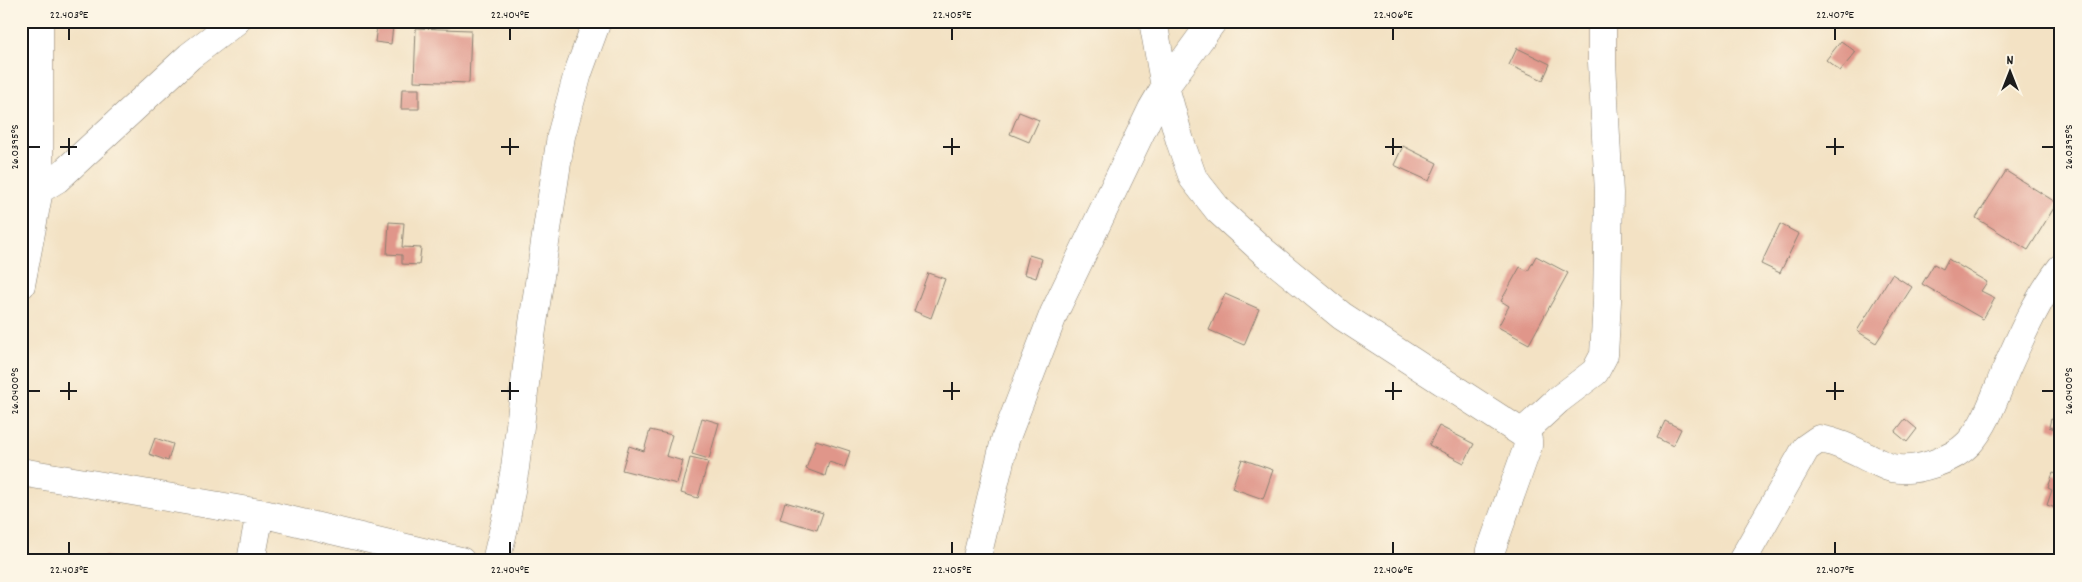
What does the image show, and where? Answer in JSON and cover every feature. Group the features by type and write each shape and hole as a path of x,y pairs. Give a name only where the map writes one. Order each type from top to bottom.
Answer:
{"street":[{"path":"21,286 30,191 39,21"},
{"path":"30,191 57,180 190,56 236,21"},
{"path":"496,561 516,468 529,350 560,136 578,73 597,21"},
{"path":"1153,21 1164,87 1180,141 1193,178 1219,211 1263,251 1342,316 1522,433 1528,440 1528,446 1491,550 1491,561"},
{"path":"976,561 1005,440 1054,313 1164,87 1213,21"},
{"path":"1522,433 1558,400 1595,372 1604,355 1608,301 1609,193 1602,62 1602,21"},
{"path":"1742,561 1806,448 1818,438 1832,441 1892,468 1913,468 1939,462 1954,456 1970,442 1984,421 2046,287 2061,268"},
{"path":"21,472 260,513 461,561"},
{"path":"250,561 260,513"}],"building":[{"path":"377,25 393,26 391,44 375,42"},
{"path":"416,28 471,30 469,83 414,81"},
{"path":"1841,41 1856,52 1840,71 1826,60"},
{"path":"1517,48 1550,64 1543,80 1509,65"},
{"path":"402,89 419,89 419,109 401,109"},
{"path":"1019,112 1039,120 1029,142 1010,134"},
{"path":"1403,146 1437,163 1429,181 1394,165"},
{"path":"2006,171 2057,203 2028,250 1976,218"},
{"path":"389,222 404,223 402,247 421,248 419,265 402,264 402,255 387,254"},
{"path":"1780,224 1799,234 1780,273 1761,264"},
{"path":"1029,255 1042,259 1036,278 1024,274"},
{"path":"1536,256 1568,273 1529,344 1498,327 1509,306 1501,301 1520,267 1528,271"},
{"path":"1948,259 1987,282 1981,291 1995,298 1983,319 1922,284 1934,264 1943,269"},
{"path":"928,273 945,279 931,318 914,311"},
{"path":"1892,274 1912,287 1876,343 1857,331"},
{"path":"1225,294 1259,309 1244,345 1209,330"},
{"path":"702,418 719,423 709,459 692,454"},
{"path":"1905,419 1917,429 1907,442 1895,432"},
{"path":"2051,419 2060,422 2057,430 2049,427"},
{"path":"1665,421 1681,429 1673,446 1657,438"},
{"path":"1439,426 1474,444 1464,463 1429,445"},
{"path":"650,430 672,435 666,456 683,461 677,484 622,470 629,446 644,451"},
{"path":"155,438 173,444 168,461 149,454"},
{"path":"816,440 850,451 845,467 829,462 825,476 806,469"},
{"path":"690,458 708,462 698,498 681,493"},
{"path":"1242,459 1273,470 1263,499 1232,488"},
{"path":"2061,465 2061,510 2047,505 2052,490 2048,488 2053,473 2057,474"},
{"path":"785,502 823,513 817,530 780,519"},
{"path":"104,556 126,560 126,561 103,561"}]}
